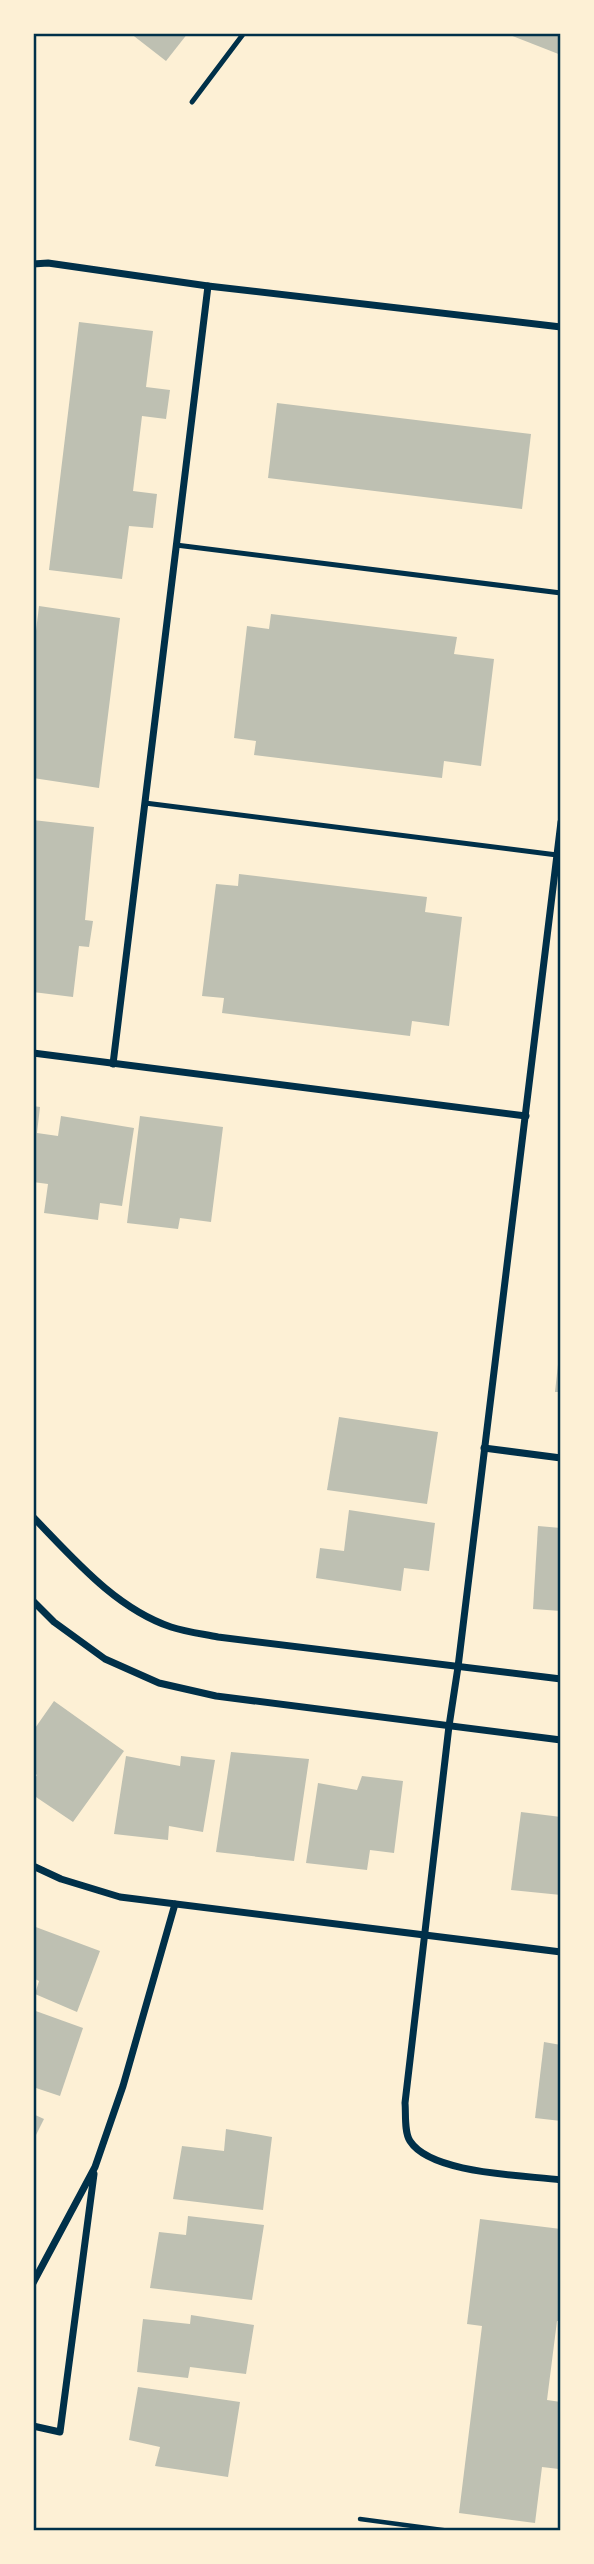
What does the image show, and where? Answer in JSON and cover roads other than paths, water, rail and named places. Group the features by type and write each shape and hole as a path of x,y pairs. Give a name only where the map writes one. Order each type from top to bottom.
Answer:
{"street":[{"path":"33,264 48,263 208,286 561,327"},
{"path":"113,1063 208,286"},
{"path":"561,822 405,2103 408,2139 425,2156 449,2166 561,2179"},
{"path":"33,1053 526,1116"},
{"path":"484,1448 561,1458"},
{"path":"33,1517 88,1573 130,1606 170,1627 218,1637 561,1679"},
{"path":"33,1601 54,1622 105,1659 159,1683 216,1696 561,1740"},
{"path":"33,1866 61,1879 120,1897 561,1952"},
{"path":"33,2283 95,2167 123,2086 175,1904"},
{"path":"33,2426 60,2432 95,2167"}],"lane":[{"path":"192,102 244,33"},
{"path":"176,545 561,593"},
{"path":"145,803 557,855"}]}
